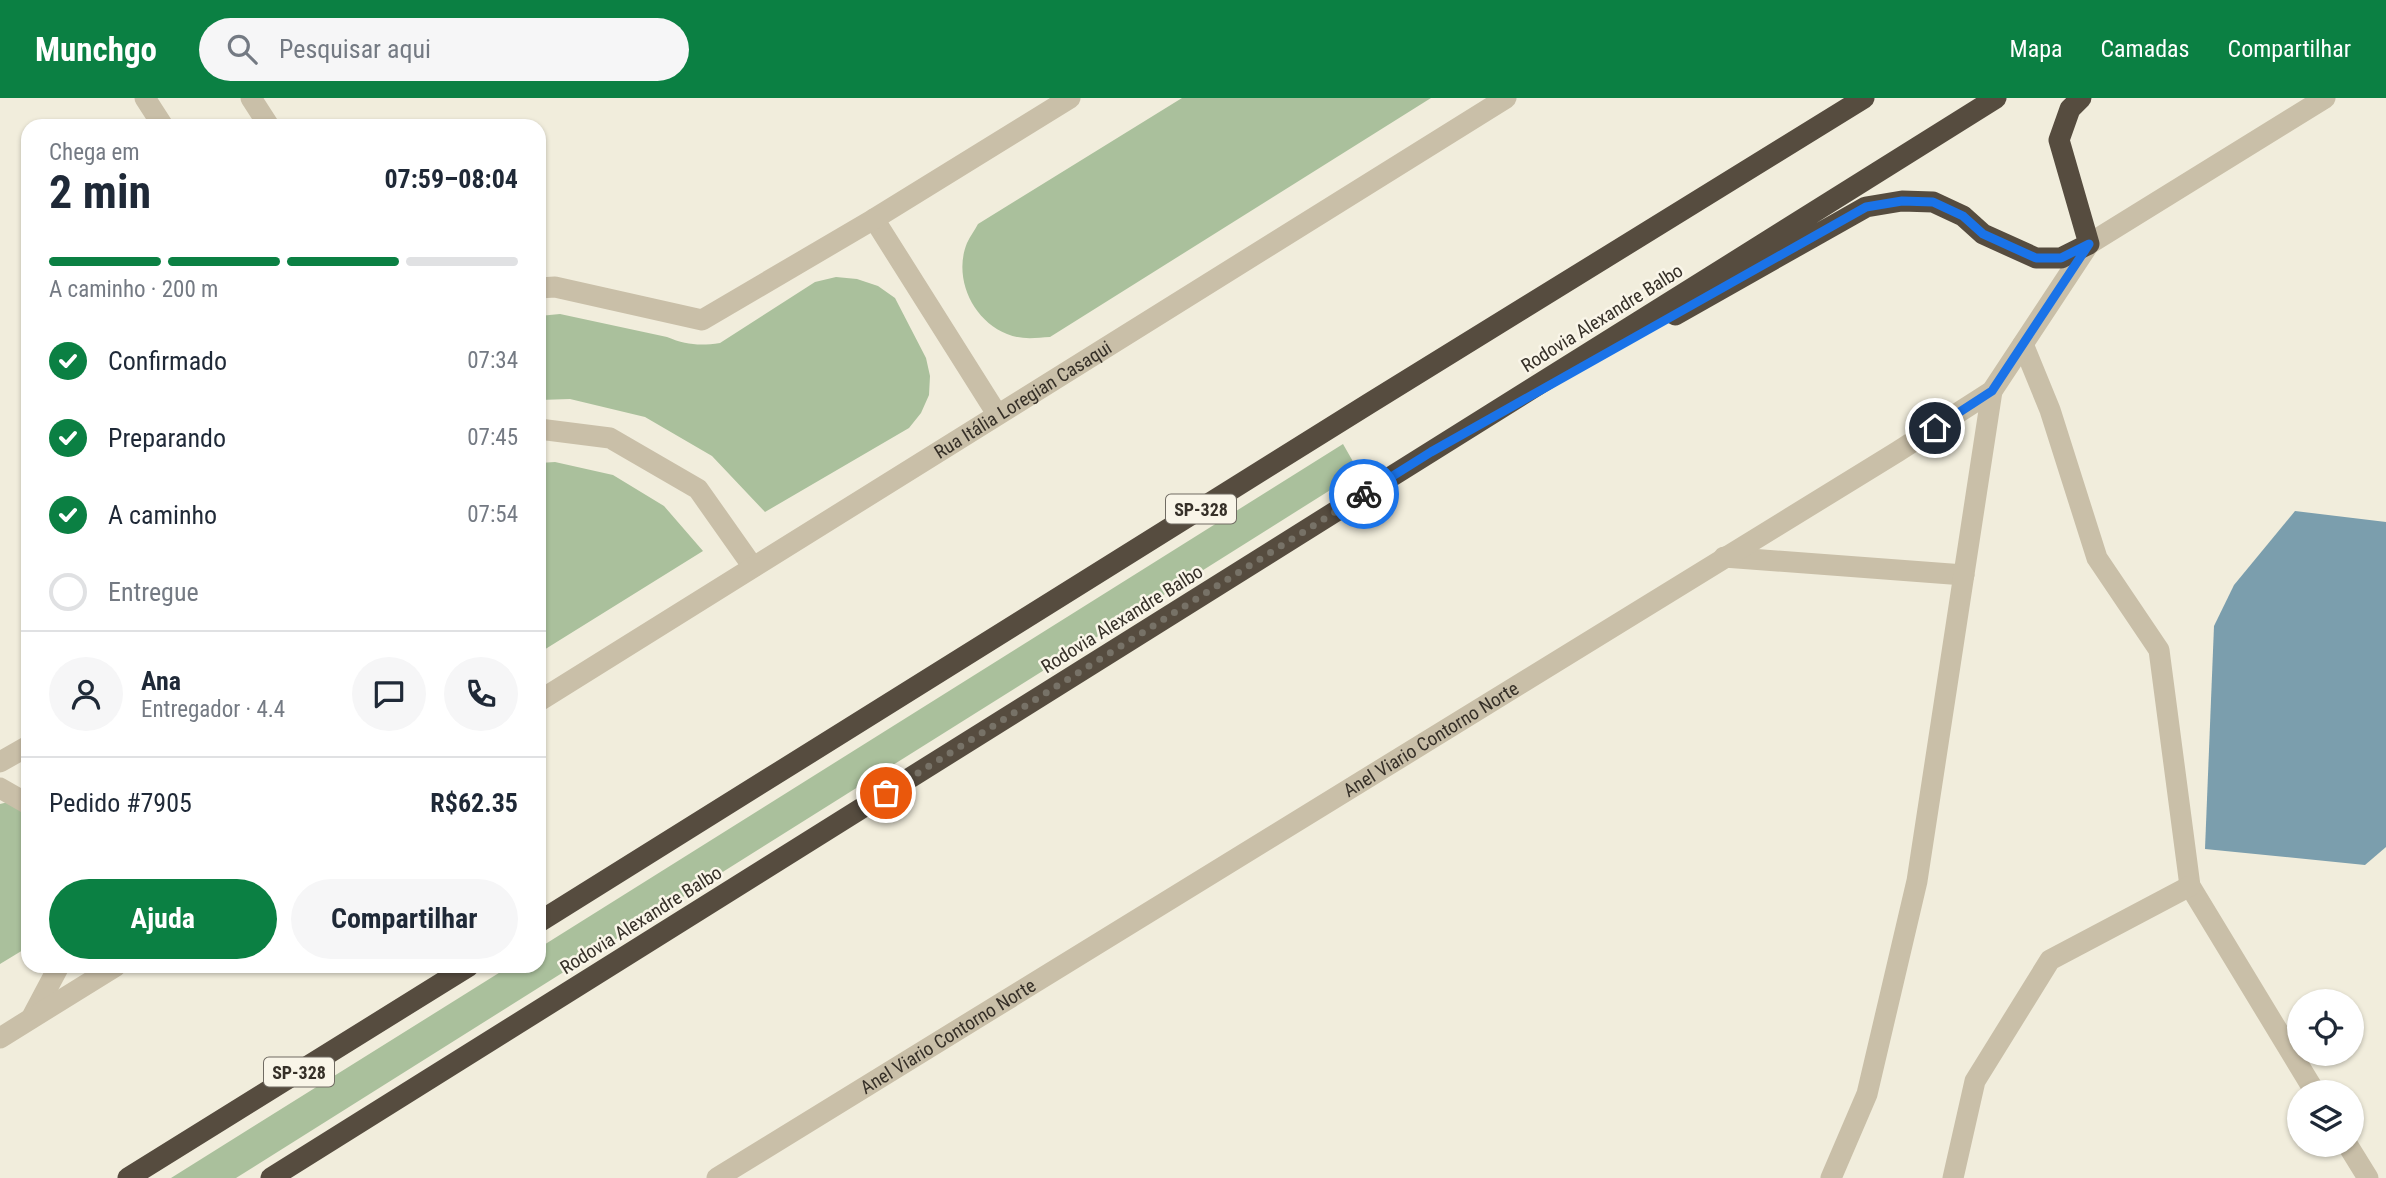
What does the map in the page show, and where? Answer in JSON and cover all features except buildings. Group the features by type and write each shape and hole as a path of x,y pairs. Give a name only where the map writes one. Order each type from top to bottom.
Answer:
{"highway":[{"name":"SP-328","path":"546,918 1864,98"},
{"name":"Rodovia Alexandre Balbo","path":"271,1178 1996,98"},
{"path":"1431,452 1866,207 1902,201 1933,202 1963,216 1983,234 2036,258 2061,258 2089,244 2059,140 2070,109 2081,98"},
{"name":"SP-328","path":"128,1178 458,973"}],"street":[{"path":"145,98 158,119"},
{"path":"251,98 264,119"},
{"path":"546,288 555,287 702,320 874,219 1070,98"},
{"name":"Rua Itália Loregian Casaqui","path":"546,697 1506,98"},
{"path":"2089,244 2325,98"},
{"path":"874,219 997,414"},
{"name":"Anel Viario Contorno Norte","path":"717,1178 1992,391 2089,244"},
{"path":"2023,344 2050,410 2097,558 2159,650 2190,886 2308,1080"},
{"path":"1831,1178 1867,1094 1917,881 1992,391"},
{"path":"546,430 610,438 698,489 752,567"},
{"path":"1724,557 1964,575"},
{"path":"0,762 21,750"},
{"path":"0,788 21,800"},
{"path":"1953,1178 1975,1081 2050,960 2190,886"},
{"path":"32,1018 55,973"},
{"path":"0,1038 105,973"},
{"path":"2355,1157 2368,1178"}],"green space":[{"path":"1182,98 1431,98 1050,337 1012,336 984,319 969,296 962,270 967,243 978,224"},
{"path":"836,277 857,279 878,286 895,298 926,358 930,376 929,395 921,413 909,428 765,512 712,456 645,417 570,399 546,400 546,315 560,314 699,345 720,343 815,282"},
{"path":"1343,444 1359,472 236,1178 171,1178 499,973 546,973 546,944"},
{"path":"555,462 613,475 664,506 703,551 546,649 546,463"},
{"path":"8,802 21,805 21,951 0,964 0,804"}],"water":[{"path":"2295,511 2386,522 2386,847 2365,865 2205,849 2214,626 2234,585"}],"way so far":[{"path":"886,793 1364,494"}],"route":[{"path":"1364,494 1431,452 1866,207 1902,201 1933,202 1963,216 1983,234 2036,258 2061,258 2089,244 1992,391 1935,428"}]}
